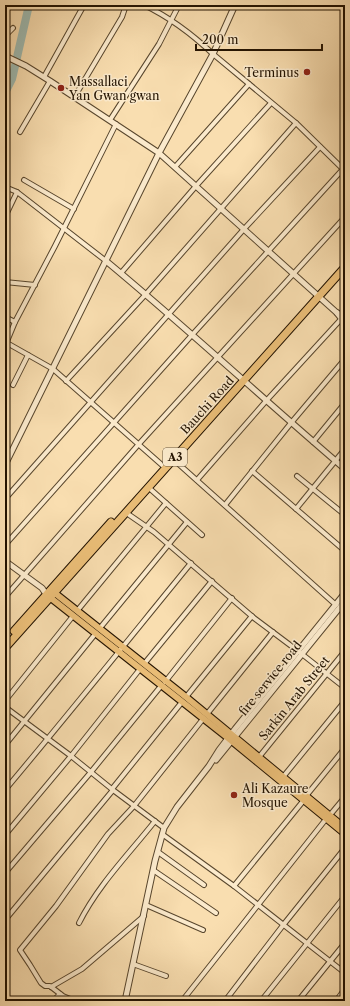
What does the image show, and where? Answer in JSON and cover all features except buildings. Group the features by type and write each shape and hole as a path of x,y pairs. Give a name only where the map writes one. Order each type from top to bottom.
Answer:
{"highway":[{"name":"Bauchi Road","path":"5,648 48,592 148,487 345,262"},
{"name":"Bauchi Road","path":"317,295 345,267"},
{"name":"Bauchi Road","path":"5,641 162,465 242,379"}],"main road":[{"path":"48,592 231,737 328,817 345,834"},
{"path":"231,737 259,757 305,798"},
{"path":"328,817 345,828"}],"street":[{"path":"44,77 84,5"},
{"path":"74,96 122,17 126,5"},
{"path":"5,544 268,251 344,170 296,123 248,84 202,43 144,5"},
{"path":"110,120 159,44 179,5"},
{"path":"5,465 159,153 213,54 235,5"},
{"path":"5,36 13,28"},
{"path":"6,56 26,66 74,96 159,153 344,319 266,401 197,480"},
{"path":"20,132 50,81"},
{"path":"175,167 248,84"},
{"path":"121,273 196,186 271,103"},
{"path":"66,381 146,294 296,123"},
{"path":"116,124 65,228 6,341 52,370 66,381 162,465"},
{"path":"5,499 244,230 320,147"},
{"path":"24,180 74,209"},
{"path":"5,187 17,192 121,273 345,469"},
{"path":"5,217 17,192"},
{"path":"5,597 138,445 345,217"},
{"path":"5,282 35,285"},
{"path":"5,317 15,322"},
{"path":"14,385 28,355"},
{"path":"225,505 291,423 345,360"},
{"path":"313,442 345,403"},
{"path":"296,509 345,449"},
{"path":"173,459 336,605"},
{"path":"252,471 345,551"},
{"path":"297,476 345,516"},
{"path":"148,487 202,535"},
{"path":"5,701 75,613 166,503"},
{"path":"125,512 168,544 252,616 345,688"},
{"path":"5,745 187,522"},
{"path":"5,561 48,592"},
{"path":"5,790 98,679 120,649 191,563"},
{"path":"5,835 71,756 212,581"},
{"path":"300,652 345,593"},
{"path":"5,873 91,772 232,598"},
{"name":"fire service road","path":"125,1001 153,870 163,831 177,807 231,737 300,652 345,601"},
{"path":"5,920 252,616"},
{"path":"75,1001 41,983 20,950 56,906 108,834 134,806 273,632"},
{"name":"Sarkin Arab Street","path":"259,757 345,651"},
{"path":"282,777 345,701"},
{"path":"5,707 71,756 112,790 155,821 163,831 345,973"},
{"path":"234,886 345,748"},
{"path":"182,1001 345,797"},
{"path":"79,923 107,879 155,821"},
{"path":"224,1001 345,848"},
{"path":"158,852 204,885"},
{"path":"153,870 216,913"},
{"path":"261,1001 345,896"},
{"path":"146,905 203,930"},
{"path":"51,987 82,969 144,915"},
{"path":"298,1001 345,943"},
{"path":"133,964 166,976"},
{"path":"336,1001 345,989"},
{"path":"53,1001 60,994"},
{"path":"304,994 304,1001"}],"waterway":[{"path":"5,93 12,79 29,5"}],"place":[{"name":"Terminus","path":"307,72"},
{"name":"Massallaci Yan Gwan gwan","path":"61,88"},
{"name":"Ali Kazaure Mosque","path":"234,795"}]}
